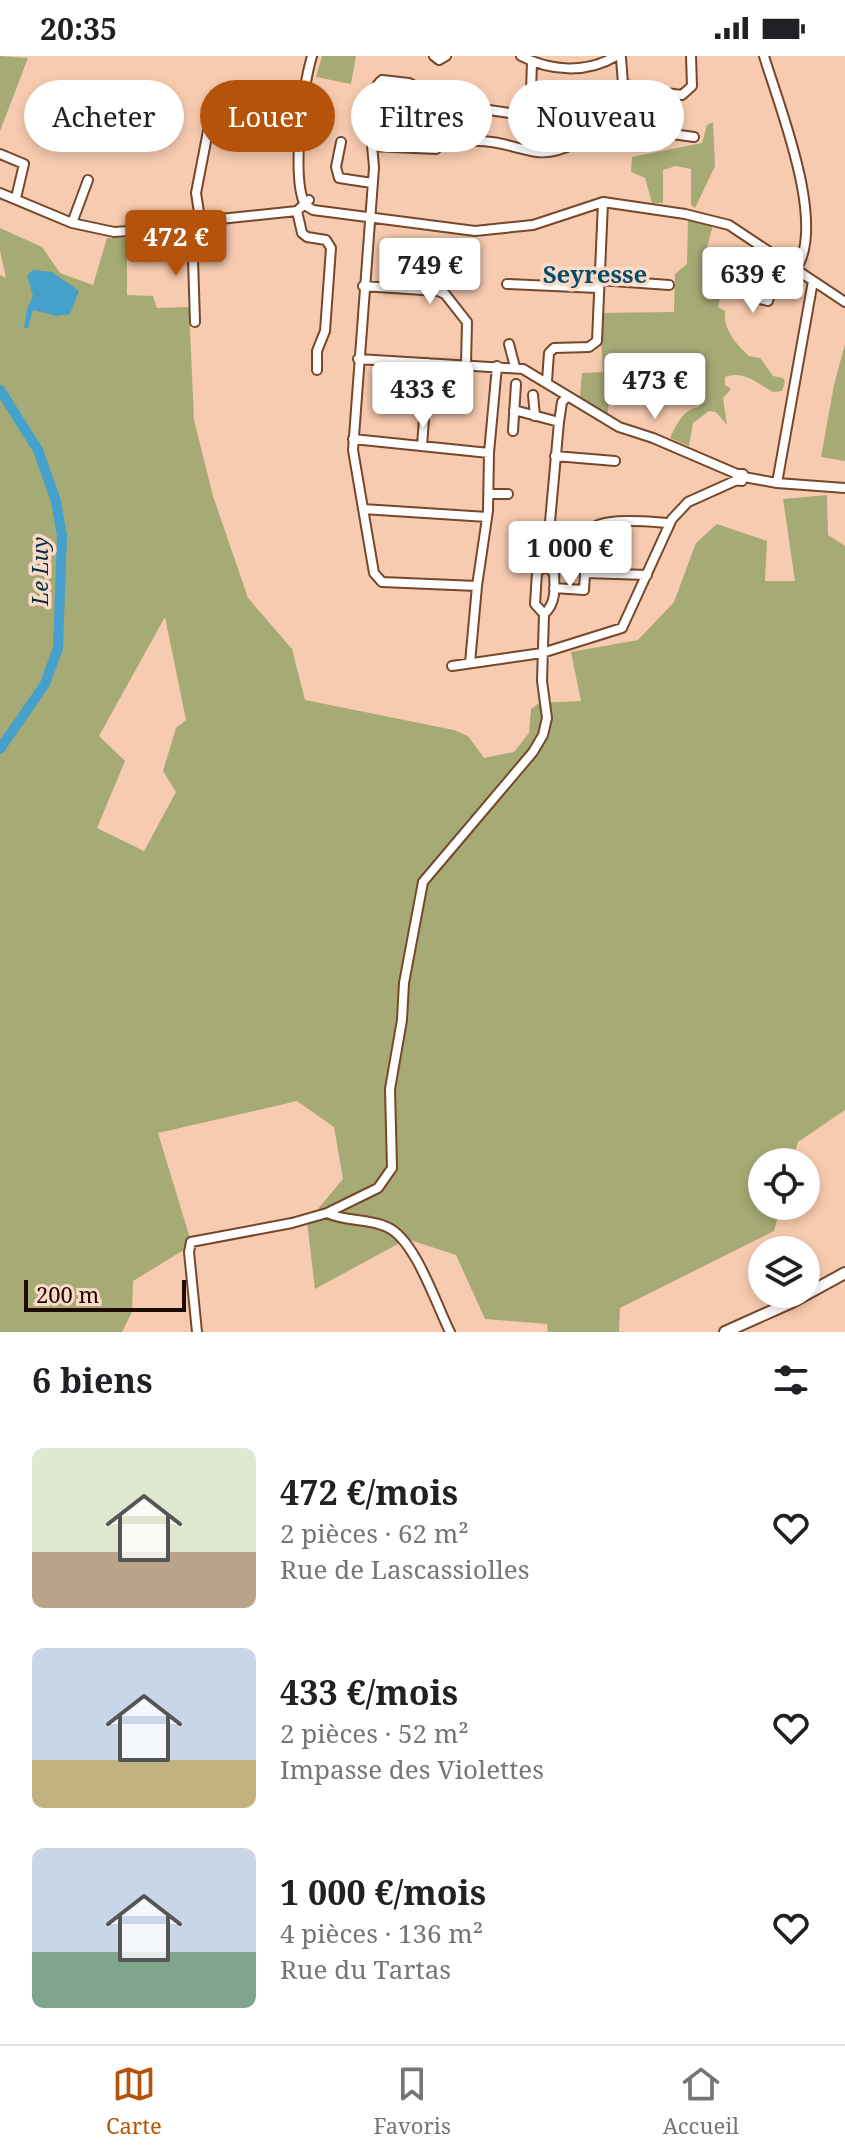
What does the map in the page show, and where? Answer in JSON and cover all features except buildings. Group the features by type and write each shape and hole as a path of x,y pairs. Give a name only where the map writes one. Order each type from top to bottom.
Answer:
{"main road":[{"path":"725,1332 792,1302 845,1273"}],"street":[{"path":"312,56 303,98 302,233 307,237 326,240 331,248 325,331 317,351 317,370"},
{"path":"434,56 439,60 446,56"},
{"path":"521,56 553,68 578,68 619,57 622,80"},
{"path":"684,94 692,86 691,56"},
{"path":"764,56 807,206 804,254 796,269"},
{"path":"531,80 532,62"},
{"path":"388,79 409,83 443,102 442,141 436,149 372,146 369,128 378,82 388,79"},
{"path":"684,136 694,137"},
{"path":"341,142 336,167 339,178 372,183"},
{"path":"195,322 196,193 204,152"},
{"path":"372,152 353,439 374,573 379,581 477,586"},
{"path":"0,154 24,164 16,198"},
{"path":"72,223 88,180"},
{"path":"0,193 72,223 114,232 196,226 304,205 454,229 486,231 533,225 603,202 720,222 845,302"},
{"path":"547,381 549,353 554,348 589,347 597,341 603,202"},
{"path":"770,253 756,298 760,301 768,301 781,259"},
{"path":"777,483 813,281"},
{"path":"507,284 669,285"},
{"path":"363,286 445,294 467,322 466,364"},
{"path":"509,344 515,367"},
{"path":"358,359 515,367 547,381 567,397 619,427 653,438 740,477 845,488"},
{"path":"425,391 427,363"},
{"path":"470,663 487,517 497,366"},
{"path":"513,431 516,384"},
{"path":"533,395 535,416"},
{"path":"546,566 559,422 562,402 567,397"},
{"path":"514,410 559,422"},
{"path":"422,446 424,419"},
{"path":"353,439 489,453"},
{"path":"555,456 615,461"},
{"path":"452,666 542,653 622,628 669,523 688,502 740,477"},
{"path":"489,494 508,494"},
{"path":"363,509 487,517"},
{"path":"554,588 584,590 586,536 590,530 607,521 669,523"},
{"path":"197,1332 189,1252 191,1242 292,1223 327,1213 378,1188 392,1168 388,1106 404,983 423,882 543,735 547,718 542,681 544,614 552,606 554,588 554,573 546,566"},
{"path":"544,614 537,609 535,596 537,572 546,566"},
{"path":"585,573 647,575"},
{"path":"327,1213 338,1218 377,1223 402,1237 450,1332"}],"green space":[{"path":"0,56 28,58 0,131"},
{"path":"322,56 356,56 351,84 316,77"},
{"path":"713,122 715,166 695,208 691,205 691,169 676,166 663,170 663,203 652,203 645,178 631,172 632,157 657,152 684,152 684,147 702,143 707,125"},
{"path":"688,220 713,225 707,248 730,258 718,307 725,311 731,336 749,356 760,358 773,376 783,378 785,382 782,391 773,392 744,376 725,377 725,385 731,389 723,398 727,425 716,412 709,411 693,423 689,446 670,438 685,414 699,407 698,394 693,393 686,378 672,368 654,379 644,378 642,383 628,381 617,389 611,388 607,417 580,397 582,373 603,372 599,313 674,312 675,274 687,264"},
{"path":"0,228 42,247 60,273 93,285 107,238 127,238 127,295 153,296 157,308 189,307 194,420 213,496 248,598 292,649 305,700 454,730 468,736 484,758 514,752 529,733 531,709 539,703 581,701 571,652 638,640 674,602 696,543 717,524 767,541 765,581 795,581 783,499 827,495 828,535 845,546 845,1110 798,1142 796,1148 748,1148 748,1220 777,1220 774,1231 764,1236 748,1236 748,1244 620,1308 619,1332 548,1332 547,1324 485,1319 456,1255 407,1239 315,1289 307,1222 343,1179 334,1127 297,1101 158,1133 192,1245 133,1281 132,1312 122,1332 0,1332 0,275 6,278 0,251","holes":["165,617 186,720 176,728 163,771 176,792 144,851 97,828 125,761 99,736"]},
{"path":"845,344 845,461 821,457"}],"water":[{"path":"33,270 52,272 79,291 70,314 57,316 33,310 28,328 24,328 33,296 27,275"}],"waterway":[{"name":"Le Luy","path":"0,390 38,450 56,501 62,536 58,648 45,684 0,749"}],"district":[{"name":"Seyresse","path":"595,273"}]}
